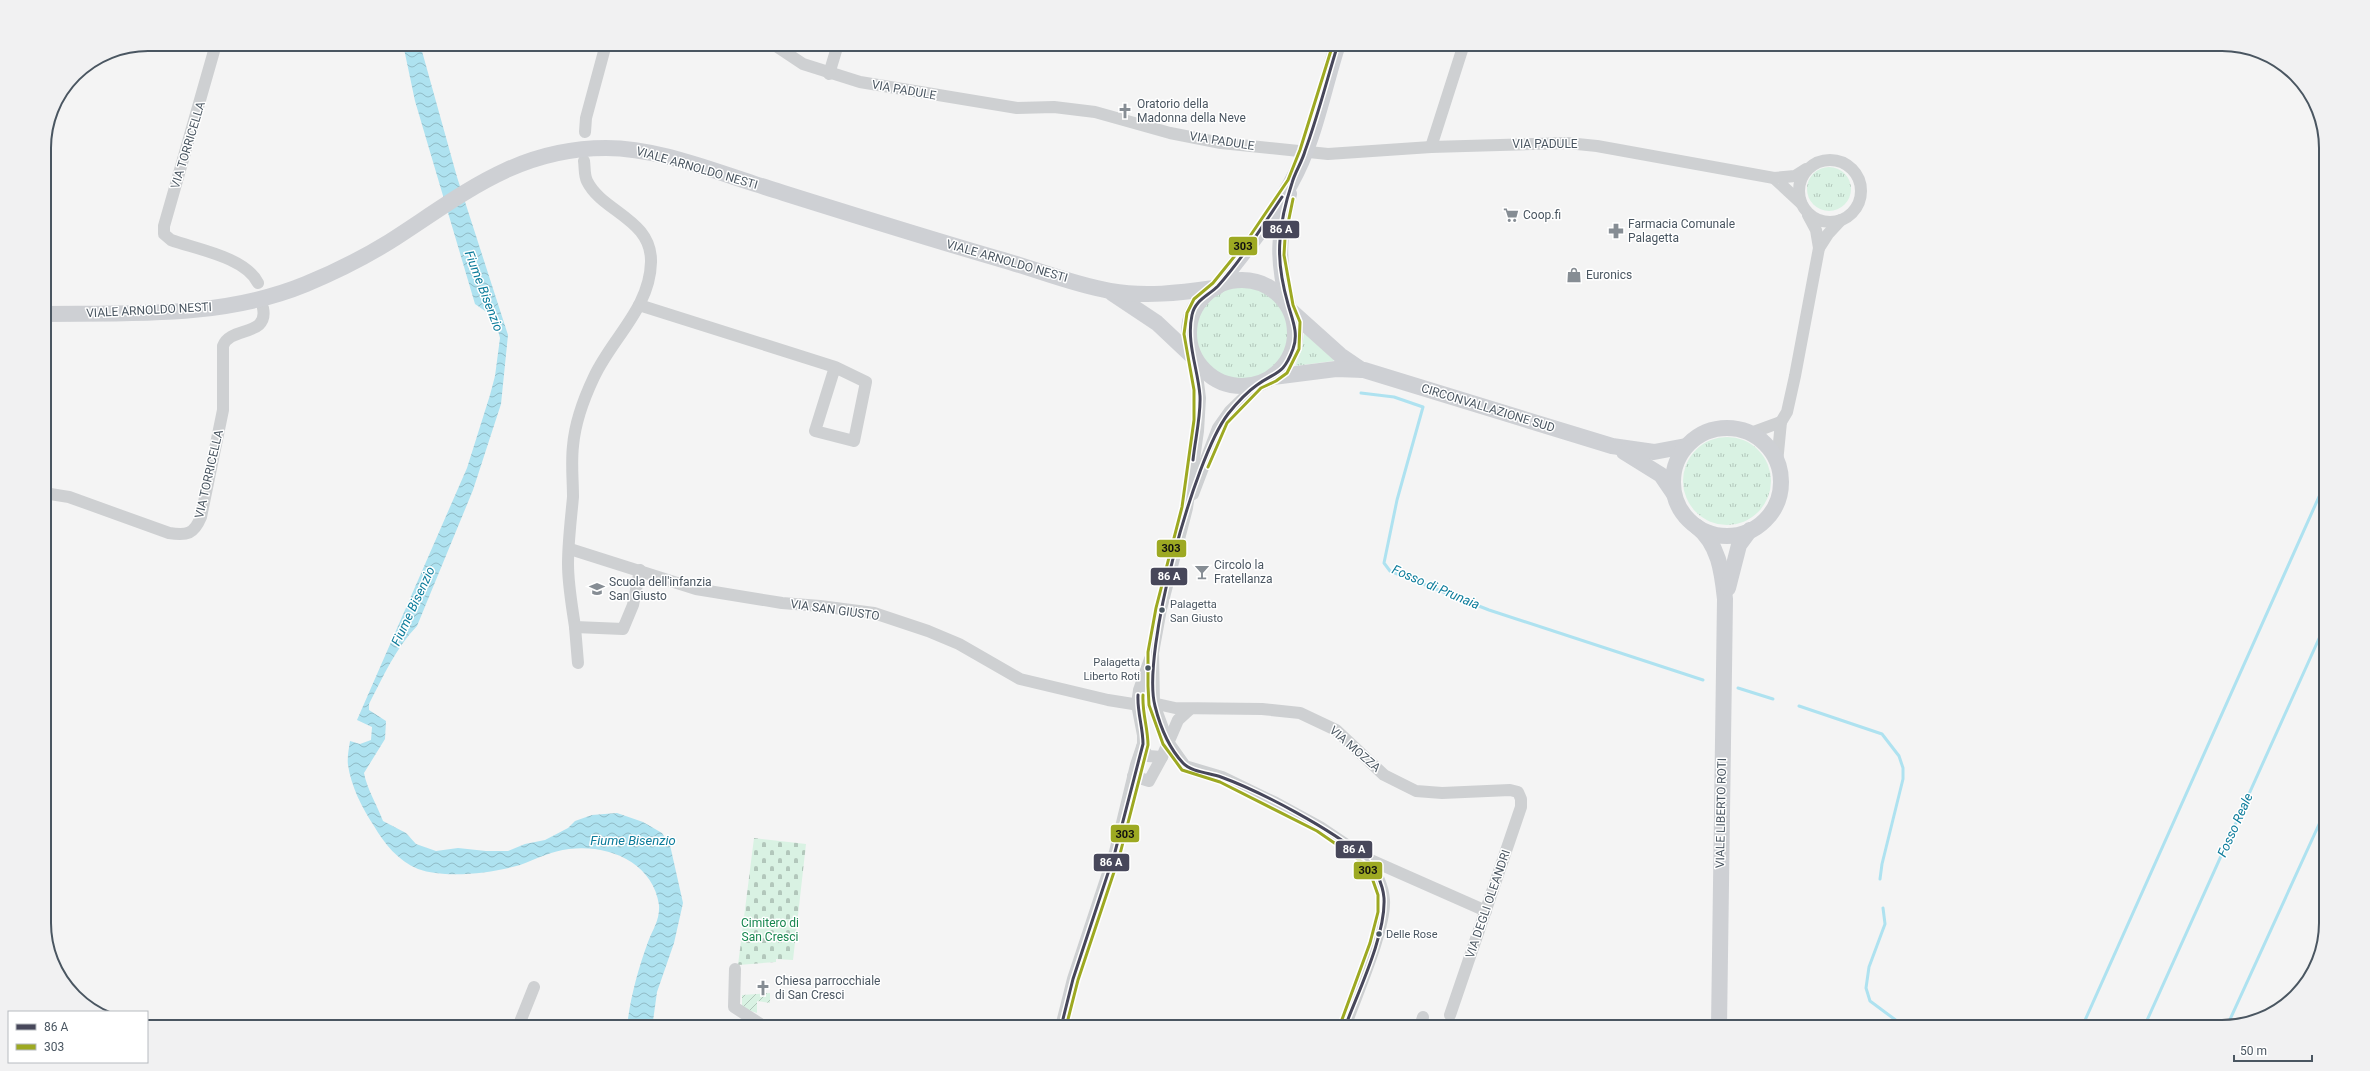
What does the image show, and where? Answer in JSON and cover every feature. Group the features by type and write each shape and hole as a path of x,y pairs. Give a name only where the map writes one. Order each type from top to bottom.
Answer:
{"street":[{"name":"VIA TORRICELLA","path":"214,51 203,95 164,226 164,234 171,240 242,265 254,275 258,283"},
{"path":"585,132 586,118 604,51"},
{"name":"VIA PADULE","path":"784,51 803,64 829,74 932,95 1017,108 1072,108 1095,112 1170,133 1221,143 1328,154 1431,147 1567,143 1597,146 1774,178 1795,176 1807,169"},
{"path":"829,74 836,51"},
{"path":"1187,508 1200,405 1195,359 1189,334 1192,314 1203,298 1216,287 1258,234 1292,182 1305,152 1336,51"},
{"path":"1431,147 1462,51"},
{"name":"VIALE ARNOLDO NESTI","path":"51,314 172,311 209,308 251,301 308,283 376,250 485,180 508,168 557,152 607,148 640,151 692,164 900,230 1108,291 1156,295 1216,287"},
{"path":"1777,463 1781,422 1787,412 1795,376 1819,248 1816,230 1804,208 1799,185 1807,169 1819,161 1833,159 1842,162 1856,173 1860,182 1860,200 1856,209 1841,220 1828,234 1819,248"},
{"path":"578,663 569,583 573,447 576,426 593,378 604,356 631,322 639,305 650,273 649,252 643,237 632,222 603,200 591,187 586,180 584,161"},
{"path":"1774,178 1804,208 1823,222 1841,220"},
{"path":"1063,1020 1073,979 1115,852 1133,776 1142,747 1144,735 1137,704 1139,690 1153,653 1163,602 1187,508 1218,428 1230,410 1258,384 1273,377 1283,369 1294,347 1295,329 1289,309 1279,251 1292,182"},
{"path":"1216,287 1237,281 1256,282 1274,291 1289,309"},
{"name":"VIALE ARNOLDO NESTI","path":"1108,291 1157,323 1195,359"},
{"path":"639,305 835,367 866,382 854,441 815,431 835,367"},
{"name":"VIA TORRICELLA","path":"51,494 69,497 163,531 184,535 194,531 201,517 223,410 223,346 227,338 232,335 257,327 263,317 263,308"},
{"name":"CIRCONVALLAZIONE SUD","path":"1289,309 1340,355 1364,370 1612,446 1654,452 1686,446"},
{"path":"1195,359 1204,371 1221,382 1238,386 1258,384"},
{"name":"CIRCONVALLAZIONE SUD","path":"1273,377 1336,370 1364,370"},
{"path":"1751,433 1781,422"},
{"name":"CIRCONVALLAZIONE SUD","path":"1612,446 1656,471 1670,487 1681,511 1696,526 1713,534 1723,536 1734,536 1750,530 1764,522 1777,502 1781,480 1777,463 1769,448 1751,433 1740,429 1716,429 1695,438 1680,454 1674,472 1673,484 1676,499"},
{"name":"VIALE LIBERTO ROTI","path":"1696,526 1708,538 1717,554 1725,599 1719,1020"},
{"name":"VIALE LIBERTO ROTI","path":"1725,599 1739,546 1750,530"},
{"name":"VIA SAN GIUSTO","path":"570,549 703,590 782,603 874,613 928,631 959,644 1020,679 1115,702 1137,704 1142,702 1154,704"},
{"path":"575,627 623,629 633,605 640,570"},
{"path":"1153,653 1154,704 1168,742 1187,767 1222,777 1276,803 1320,827 1366,858 1486,911"},
{"name":"VIA MOZZA","path":"1154,704 1166,708 1280,710 1308,715 1344,737 1384,774 1416,791 1442,793 1510,790 1518,792"},
{"path":"1133,776 1149,781 1162,757 1178,720 1190,709"},
{"path":"1142,747 1148,756 1162,757"},
{"name":"VIA DEGLI OLEANDRI","path":"1450,1015 1521,807 1522,799 1518,792"},
{"path":"1347,1020 1383,912 1382,890 1366,858"},
{"path":"734,969 734,1007 754,1020"},
{"path":"521,1020 534,987"}],"green space":[{"path":"1825,167 1833,167 1838,168 1845,173 1850,180 1850,198 1845,205 1838,210 1825,211 1817,208 1810,201 1807,193 1807,185 1810,177 1817,170"},
{"path":"1242,287 1260,291 1275,301 1285,316 1289,334 1285,352 1275,367 1260,377 1242,381 1224,377 1209,367 1199,352 1195,334 1199,316 1209,301 1224,291"},
{"path":"1304,333 1334,360 1295,366 1302,349"},
{"path":"1727,437 1744,440 1758,450 1768,464 1771,481 1768,498 1758,512 1744,522 1727,525 1710,522 1696,512 1686,498 1683,481 1686,464 1696,450 1710,440"},
{"name":"Cimitero di San Cresci","path":"754,838 806,844 793,960 776,959 776,962 738,965"},
{"path":"770,993 770,1003 757,1001 757,1013 742,1008 742,995"}],"water":[{"name":"Fiume Bisenzio","path":"404,51 422,51 457,177 508,335 501,404 473,490 417,626 402,644 369,704 369,710 386,721 385,739 364,773 365,779 383,821 406,833 416,844 436,851 458,848 486,851 508,851 525,844 545,840 568,828 575,821 592,815 617,813 643,822 662,833 670,845 683,903 674,943 657,992 653,1020 628,1020 632,995 638,973 657,920 659,910 655,890 648,877 638,867 613,853 584,848 556,852 509,868 469,874 442,874 418,869 411,866 392,851 382,839 361,804 349,773 348,759 350,741 360,744 371,740 372,727 357,720 467,468 495,376 500,338 496,323 488,313 475,304 415,101"}],"waterway":[{"name":"Fosso di Prunaia","path":"1361,393 1394,397 1423,407 1397,500 1384,563 1390,571 1489,610 1703,680"},
{"path":"2085,1020 2319,497"},
{"name":"Fosso Reale","path":"2147,1020 2319,639"},
{"name":"Fosso di Prunaia","path":"1738,688 1773,699"},
{"name":"Fosso di Prunaia","path":"1799,706 1882,734 1899,756 1903,768 1903,779 1882,864 1880,879"},
{"path":"2230,1019 2319,824"},
{"name":"Fosso di Prunaia","path":"1883,908 1885,924 1869,967 1866,988 1870,1001 1896,1020"}],"transit line":[{"name":"303","path":"1331,51 1300,150 1288,180 1246,242 1213,283 1194,299 1187,313 1184,334 1194,390 1194,420 1182,507 1156,608 1148,652 1148,686 1149,705 1163,744 1182,770 1220,782 1317,831 1362,862 1371,875 1378,895 1378,912 1370,943 1342,1020"},
{"path":"1336,51 1310,138 1293,179 1281,226 1280,264 1284,288 1293,321 1295,343 1289,358 1282,369 1253,388 1234,406 1228,414 1215,437 1200,471 1186,512 1163,602 1156,644 1153,680 1155,706 1162,729 1173,751 1186,766 1238,784 1296,812 1350,846 1364,857 1375,870 1384,898 1381,929 1370,963 1348,1020"},
{"path":"1193,460 1199,420 1200,396 1190,335 1192,315 1199,302 1218,286 1252,243 1282,197"},
{"name":"303","path":"1208,467 1227,423 1261,388 1276,381 1287,373 1299,349 1300,322 1293,305 1284,255 1285,238 1293,199"},
{"path":"1063,1020 1073,979 1115,852 1143,744 1138,707 1138,695"},
{"name":"303","path":"1068,1020 1078,980 1120,854 1148,745 1143,708 1143,695"}],"place":[{"name":"Oratorio della Madonna della Neve","path":"1125,111"},
{"name":"Coop.fi","path":"1511,215"},
{"name":"Farmacia Comunale Palagetta","path":"1616,231"},
{"name":"Euronics","path":"1574,275"},
{"name":"Circolo la Fratellanza","path":"1202,572"},
{"name":"Scuola dell'infanzia San Giusto","path":"597,589"},
{"name":"Palagetta San Giusto","path":"1162,610"},
{"name":"Palagetta Liberto Roti","path":"1148,668"},
{"name":"Delle Rose","path":"1379,934"},
{"name":"Chiesa parrocchiale di San Cresci","path":"763,988"}]}
